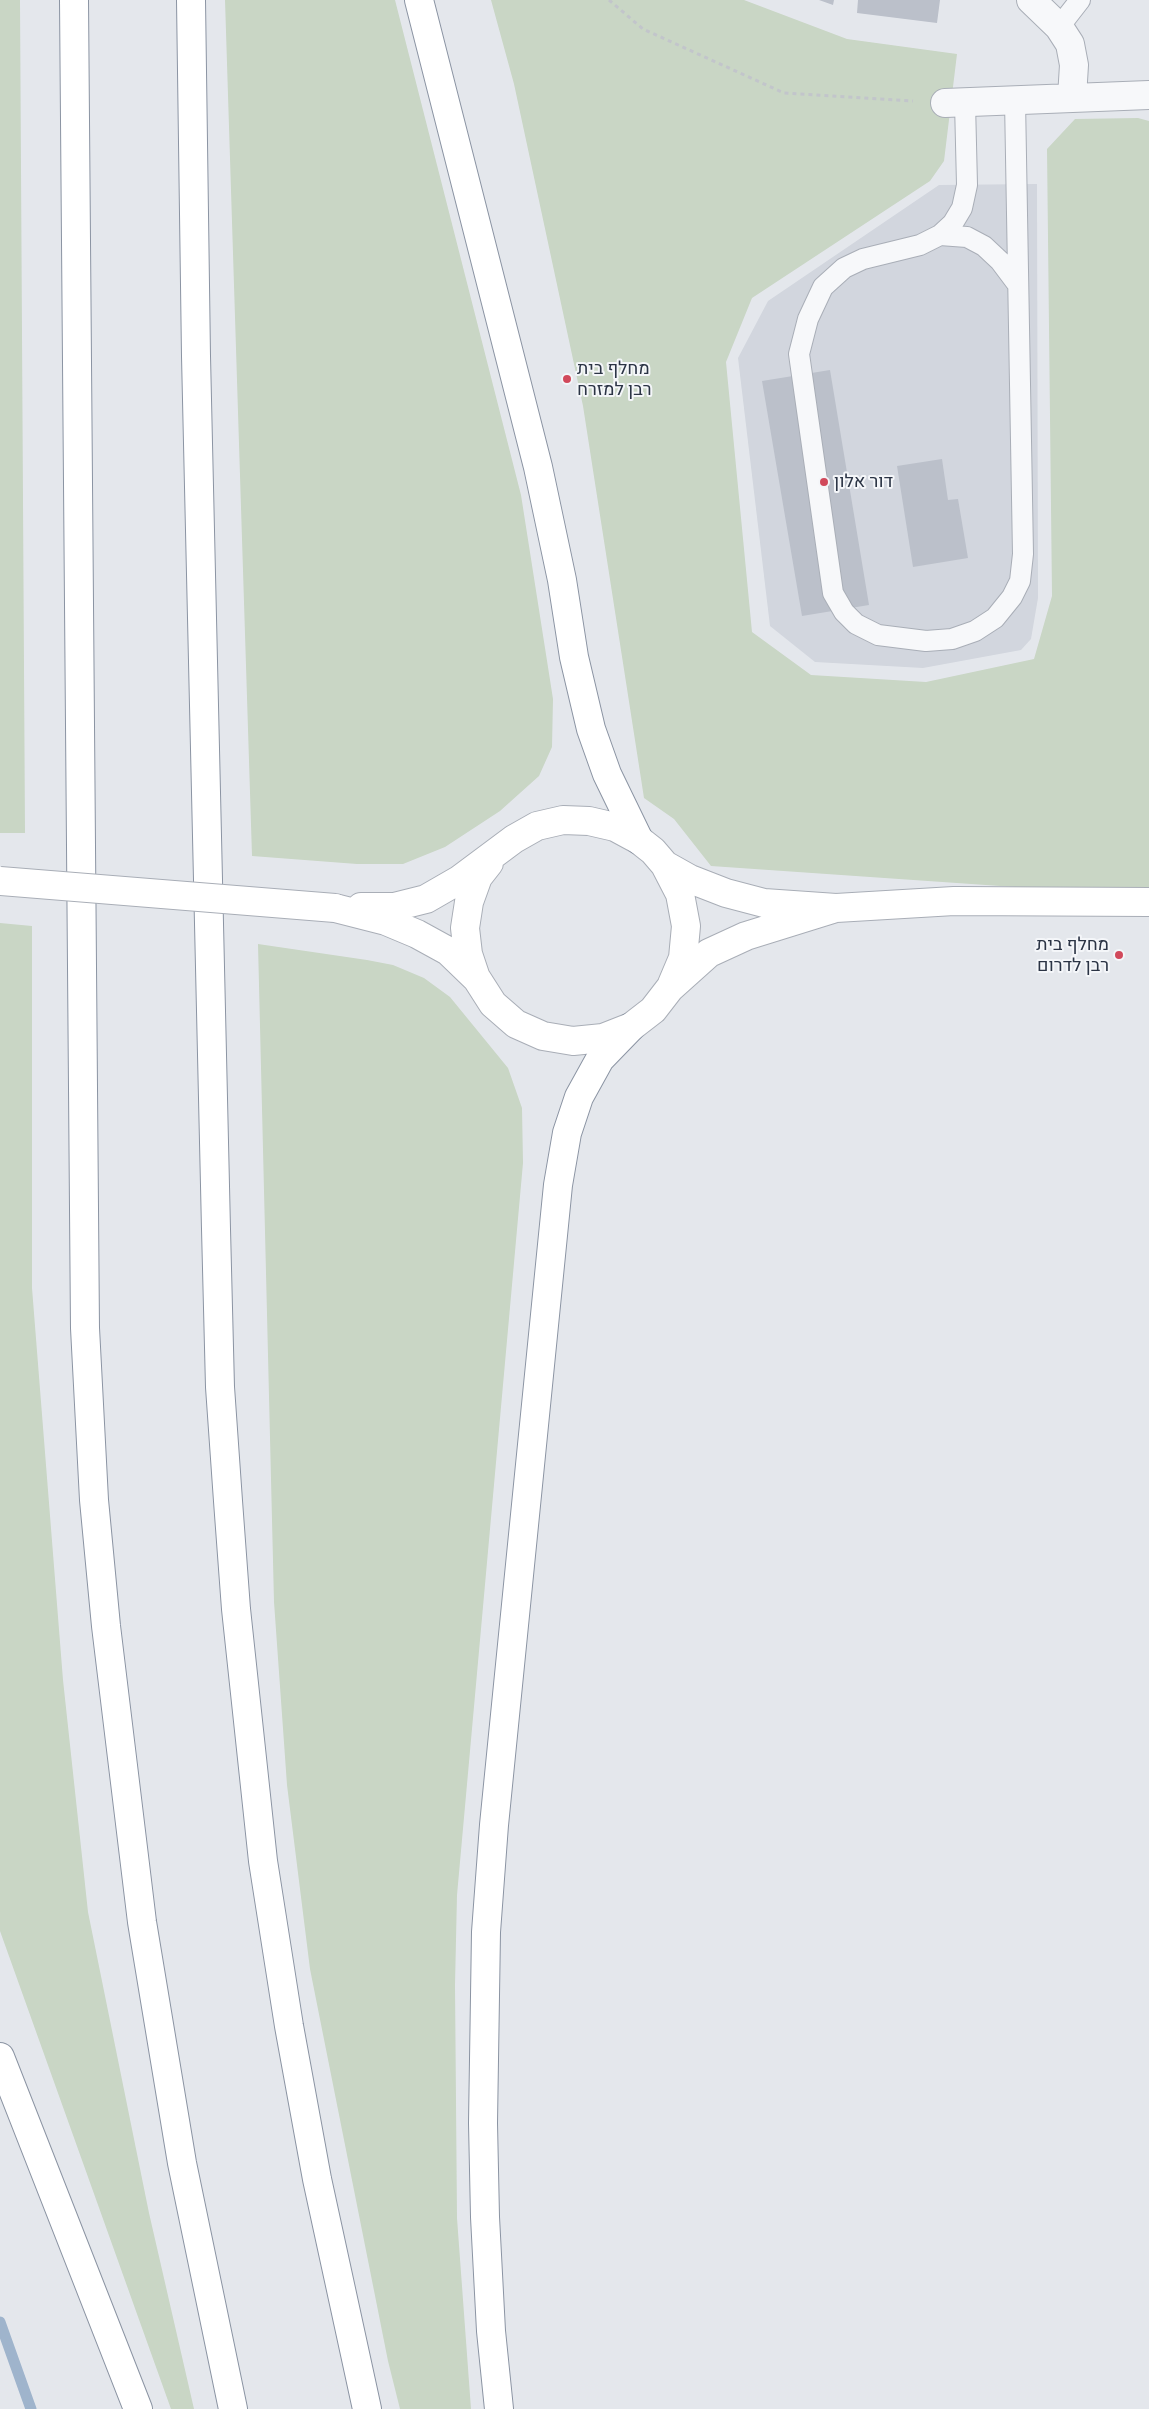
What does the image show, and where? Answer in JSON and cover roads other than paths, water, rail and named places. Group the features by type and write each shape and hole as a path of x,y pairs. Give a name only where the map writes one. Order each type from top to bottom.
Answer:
{"main road":[{"path":"74,0 85,1328 94,1500 106,1626 142,1922 182,2163 233,2409"},
{"path":"191,0 196,376 220,1387 232,1550 263,1861 284,1997 317,2179 367,2409"},
{"path":"419,0 538,467 562,580 574,657 591,730 608,774 639,840"},
{"path":"0,882 335,908 394,907 426,899 459,880 494,856 514,839 537,826 563,820 590,821 615,827 639,840 653,851 665,865 680,894 686,926 683,958 670,988"},
{"path":"494,856 475,886 469,902 465,928 468,954 477,979 493,1004 516,1024 543,1036 573,1041 603,1038 630,1027"},
{"path":"665,865 690,879 726,892 764,902 836,908 954,901 1149,902"},
{"path":"335,908 386,921 417,934 448,951 477,979"},
{"path":"499,2409 491,2331 485,2217 483,2123 486,1932 494,1825 558,1185 567,1134 579,1097 600,1059 630,1027 653,1010 670,988 709,953 746,936 836,908"},
{"path":"0,2056 138,2409"}],"street":[{"path":"1031,0 1059,27 1070,44 1074,65 1072,98"},
{"path":"955,103 1072,98 1145,89"}],"lane":[{"path":"1059,27 1080,0"},
{"path":"955,103 967,185 962,208 953,223 940,235 920,244 863,259 844,268 823,287 808,319 799,354 834,593 844,612 856,624 878,635 926,641 952,639 975,631 995,618 1012,597 1020,581 1023,554 1015,100"},
{"path":"940,235 967,237 984,246 1000,261 1018,285"}],"waterway":[{"path":"0,2322 31,2409"}],"place":[{"name":"מחלף בית רבן למזרח","path":"567,379"},
{"name":"דור אלון","path":"824,482"},
{"name":"מחלף בית רבן לדרום","path":"1119,955"}]}
